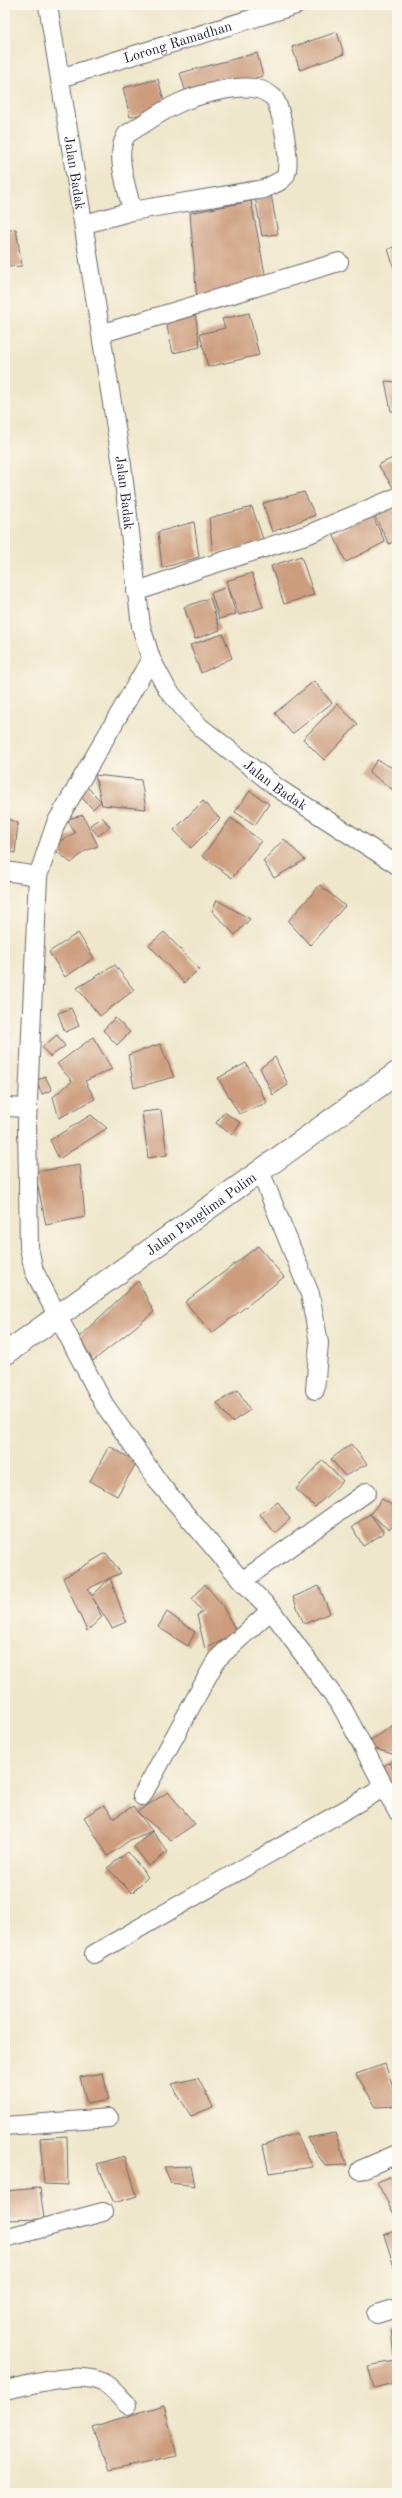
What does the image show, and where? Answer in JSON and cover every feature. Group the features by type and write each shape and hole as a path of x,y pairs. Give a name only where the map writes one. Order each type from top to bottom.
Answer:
{"street":[{"name":"Jalan Badak","path":"48,5 103,333 122,464 141,626 151,659 167,689 199,726 279,789 397,866"},
{"name":"Lorong Ramadhan","path":"60,78 296,5"},
{"path":"85,224 132,211 264,189 283,179 286,174 288,160 287,142 273,98 254,88 223,91 180,103 127,134 122,141 121,151 132,211"},
{"path":"103,333 339,262"},
{"path":"136,592 198,569 309,534 397,496"},
{"path":"151,659 56,823 38,876 28,1108 29,1248 34,1271 104,1404 160,1484 242,1581 271,1610 343,1709 396,1808"},
{"path":"5,871 38,876"},
{"name":"Jalan Panglima Polim","path":"5,1354 397,1073"},
{"path":"5,1107 28,1108"},
{"path":"260,1171 310,1294 320,1343 315,1390"},
{"path":"242,1581 367,1492"},
{"path":"142,1796 217,1659 271,1610"},
{"path":"94,1954 385,1787"},
{"path":"5,2126 109,2118"},
{"path":"360,2170 397,2154"},
{"path":"5,2238 103,2212"},
{"path":"377,2314 397,2308"},
{"path":"5,2390 78,2377 92,2378 106,2384 128,2405"}],"building":[{"path":"337,32 344,54 300,70 292,47"},
{"path":"257,53 263,76 187,96 180,73"},
{"path":"158,79 166,108 130,117 123,88"},
{"path":"271,194 278,234 262,236 255,197"},
{"path":"251,201 266,279 197,300 190,213"},
{"path":"16,229 22,266 5,267 5,231"},
{"path":"397,246 397,278 388,249"},
{"path":"195,312 200,347 173,353 166,322"},
{"path":"249,313 259,355 208,367 200,334 225,328 222,319"},
{"path":"385,381 397,382 397,411 391,411"},
{"path":"397,456 397,485 393,487 378,465"},
{"path":"304,492 315,515 272,532 263,503"},
{"path":"397,505 397,540 389,544 375,517"},
{"path":"252,507 264,542 213,554 209,518"},
{"path":"372,515 385,542 346,562 333,534"},
{"path":"194,522 199,557 162,568 158,532"},
{"path":"301,556 314,595 284,604 271,566"},
{"path":"252,573 263,607 239,615 226,581"},
{"path":"227,587 236,614 219,619 211,593"},
{"path":"210,598 220,630 195,639 184,607"},
{"path":"223,634 232,658 201,673 190,645"},
{"path":"314,681 332,703 292,734 275,713"},
{"path":"337,704 358,724 324,760 303,739"},
{"path":"377,760 397,770 397,793 369,772"},
{"path":"95,775 141,780 146,809 102,805"},
{"path":"85,785 101,801 93,809 77,793"},
{"path":"250,791 269,804 255,825 235,812"},
{"path":"203,801 220,819 191,848 174,830"},
{"path":"83,815 98,846 85,851 71,863 50,846 75,833 67,819"},
{"path":"102,817 110,827 98,836 90,825"},
{"path":"5,818 18,823 15,853 5,851"},
{"path":"231,818 261,841 232,878 202,856"},
{"path":"284,839 305,860 274,878 263,861"},
{"path":"320,885 345,906 310,945 288,921"},
{"path":"217,900 250,919 235,935 212,911"},
{"path":"164,932 199,969 184,983 149,945"},
{"path":"78,933 94,958 65,977 49,952"},
{"path":"115,965 134,990 100,1016 77,988"},
{"path":"71,1008 79,1026 65,1032 58,1013"},
{"path":"115,1018 130,1032 117,1045 103,1030"},
{"path":"57,1035 65,1046 50,1057 42,1047"},
{"path":"93,1037 112,1069 85,1081 95,1099 59,1118 53,1097 72,1081 57,1064"},
{"path":"160,1044 174,1077 134,1088 128,1055"},
{"path":"275,1057 288,1085 273,1095 260,1068"},
{"path":"246,1063 267,1103 239,1114 218,1078"},
{"path":"45,1076 52,1090 42,1094 36,1081"},
{"path":"161,1110 167,1155 148,1158 142,1112"},
{"path":"224,1112 241,1123 232,1135 216,1123"},
{"path":"91,1115 107,1128 59,1159 50,1140"},
{"path":"80,1165 85,1217 46,1225 35,1172"},
{"path":"258,1246 284,1277 212,1333 185,1302"},
{"path":"138,1281 154,1312 93,1361 79,1337"},
{"path":"238,1390 250,1410 232,1422 217,1403"},
{"path":"351,1444 367,1464 345,1476 331,1459"},
{"path":"109,1446 137,1462 117,1496 90,1481"},
{"path":"323,1460 343,1481 315,1507 296,1489"},
{"path":"382,1499 397,1508 397,1522 389,1530 370,1514"},
{"path":"278,1502 290,1519 275,1533 260,1514"},
{"path":"370,1514 384,1533 363,1546 352,1527"},
{"path":"106,1553 121,1573 110,1578 126,1622 112,1628 93,1598 102,1617 87,1631 63,1578","holes":["110,1578 92,1596 88,1589"]},
{"path":"205,1584 222,1605 237,1633 205,1649 197,1615 203,1612 192,1599"},
{"path":"319,1586 330,1613 304,1624 293,1597"},
{"path":"167,1612 195,1632 188,1646 158,1627"},
{"path":"397,1723 397,1750 392,1754 363,1745"},
{"path":"397,1758 397,1770 389,1763"},
{"path":"389,1763 397,1775 397,1791 389,1795 378,1769"},
{"path":"168,1792 195,1824 171,1840 137,1812"},
{"path":"104,1805 114,1818 133,1806 152,1831 130,1840 108,1856 84,1817"},
{"path":"152,1831 168,1852 149,1866 134,1847"},
{"path":"128,1852 148,1877 132,1893 107,1868"},
{"path":"385,2064 397,2098 397,2106 376,2107 356,2074"},
{"path":"103,2073 109,2100 87,2104 80,2077"},
{"path":"198,2078 213,2107 191,2116 171,2084"},
{"path":"296,2133 313,2167 269,2173 263,2145"},
{"path":"335,2133 347,2165 325,2166 307,2138"},
{"path":"67,2136 68,2185 44,2184 40,2138"},
{"path":"125,2156 137,2196 114,2203 97,2164"},
{"path":"191,2166 195,2186 171,2183 164,2167"},
{"path":"397,2174 397,2220 377,2182"},
{"path":"40,2188 44,2219 5,2220 5,2191"},
{"path":"397,2230 397,2276 384,2235"},
{"path":"391,2328 397,2328 397,2361 394,2361"},
{"path":"394,2361 397,2382 374,2388 368,2366"},
{"path":"164,2405 177,2456 109,2471 92,2427"}]}
